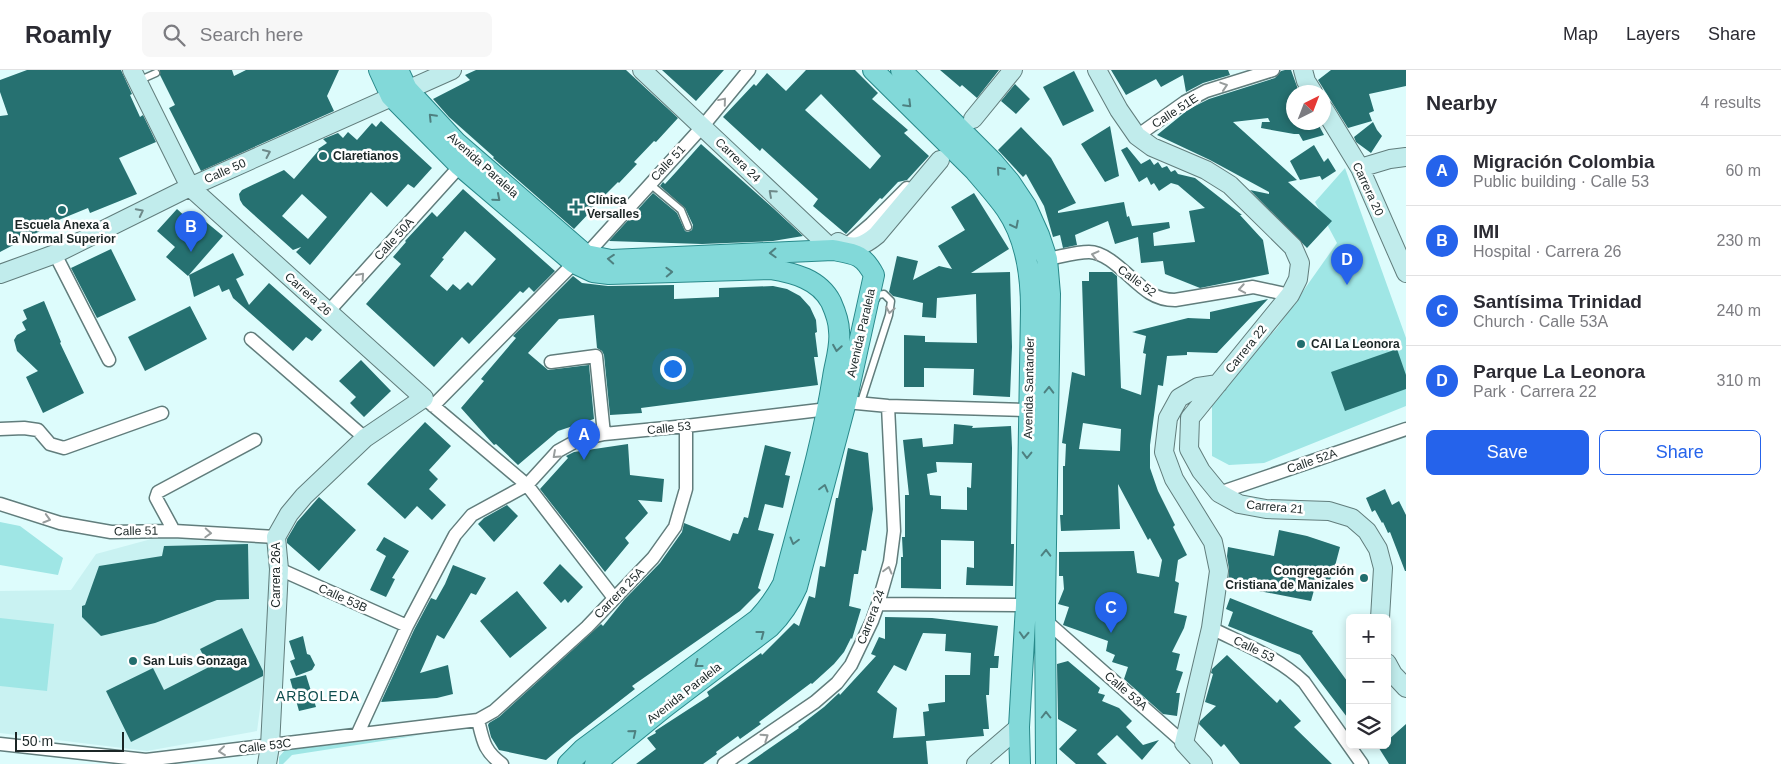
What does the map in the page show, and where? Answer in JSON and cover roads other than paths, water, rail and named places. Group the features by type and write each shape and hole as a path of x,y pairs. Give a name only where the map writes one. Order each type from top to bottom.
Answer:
{"main road":[{"name":"Avenida Paralela","path":"379,70 460,166 580,259 611,260 839,248 856,254 869,265 871,284 845,404 797,587 782,615 770,628 665,707 595,764"},
{"name":"Avenida Paralela","path":"398,70 399,93 456,142 593,272 609,274 770,269 789,272 808,280 822,290 830,301 837,318 840,333 845,404 783,584 769,607 758,619 591,744 568,764"},
{"name":"Calle 50","path":"0,274 55,254 190,187 452,70"},
{"name":"Carrera 24","path":"642,70 703,126 770,192 806,224 839,248"},
{"name":"Avenida Santander","path":"873,70 943,151 975,170 990,188 1007,210 1019,234 1027,262 1031,296 1026,605 1019,727 1020,764"},
{"name":"Avenida Santander","path":"901,70 993,162 1010,182 1026,206 1047,259 1050,294 1045,620 1046,764"},
{"path":"973,119 1013,70"},
{"name":"Carrera 22","path":"1097,70 1119,110 1137,136 1152,147 1206,170 1230,185 1293,247 1300,263 1298,279 1290,295 1218,384 1198,387 1178,398 1168,418 1164,452 1174,479 1213,542 1219,571 1211,628 1184,743"},
{"path":"1303,70 1309,85"},
{"name":"Carrera 26","path":"134,76 190,187 428,402"},
{"name":"Carrera 20","path":"1331,120 1360,168 1406,274"},
{"path":"839,248 867,244 877,235 943,151"},
{"path":"1360,168 1390,159 1406,157"},
{"path":"830,301 844,307 853,305 871,284 877,235"},
{"name":"Carrera 21","path":"1218,384 1190,418 1189,449 1201,471 1219,493 1239,504 1266,509 1329,511 1352,518 1367,531 1378,549 1383,568 1380,614"},
{"name":"Carrera 26A","path":"267,764 270,746 279,569 276,536 289,514 304,496 365,438 428,402"},
{"path":"1391,670 1406,688"},
{"path":"976,764 1019,727"},
{"name":"Calle 53A","path":"1184,743 1203,764"}],"street":[{"name":"Calle 51","path":"428,402 580,259 703,126 750,70"},
{"name":"Calle 51E","path":"1137,136 1185,102 1206,91 1273,70"},
{"path":"839,248 888,208 943,151"},
{"name":"Calle 50A","path":"328,312 460,166"},
{"name":"Calle 52","path":"1047,259 1090,252 1100,254 1149,293 1163,299 1176,300 1253,287 1290,295"},
{"path":"55,254 109,360"},
{"path":"251,339 365,438"},
{"path":"551,362 596,356 604,434"},
{"name":"Carrera 26","path":"428,402 527,485 614,598"},
{"name":"Calle 53","path":"527,485 558,451 578,440 604,434 686,426 845,404 1028,410"},
{"name":"Carrera 24","path":"724,764 815,702 837,683 851,664 878,604 890,562 894,531 888,406"},
{"path":"0,429 24,428 38,430 50,444 64,448 162,413"},
{"name":"Carrera 25A","path":"478,720 494,711 587,627 653,558 675,527 686,488 686,426"},
{"name":"Calle 52A","path":"1219,493 1406,429"},
{"path":"174,531 156,498 158,492 255,440"},
{"path":"358,733 407,626 455,535 472,516 527,485"},
{"name":"Calle 51","path":"0,504 60,523 111,532 174,531 276,536"},
{"name":"Calle 53B","path":"279,569 407,626"},
{"path":"878,604 1026,605"},
{"name":"Calle 53A","path":"1045,620 1184,743"},
{"name":"Calle 53","path":"1211,628 1282,663 1294,672 1304,682 1362,764"},
{"path":"478,720 483,740 491,756 502,764"},
{"name":"Calle 53C","path":"0,744 146,760 478,720"}],"lane":[{"path":"134,76 156,73"},
{"path":"649,184 681,210 688,227"},
{"path":"845,404 889,315 891,301 884,294 878,295 862,350 854,366"}],"place":[{"name":"Claretianos","path":"323,156"},
{"name":"Clínica Versalles","path":"576,207"},
{"name":"Escuela Anexa a la Normal Superior","path":"62,210"},
{"name":"IMI","path":"191,252"},
{"name":"Parque La Leonora","path":"1347,285"},
{"name":"CAI La Leonora","path":"1301,344"},
{"name":"Migración Colombia","path":"584,460"},
{"name":"Congregación Cristiana de Manizales","path":"1364,578"},
{"name":"Santísima Trinidad","path":"1111,633"},
{"name":"San Luis Gonzaga","path":"133,661"}],"district":[{"name":"ARBOLEDA","path":"318,696"}]}
